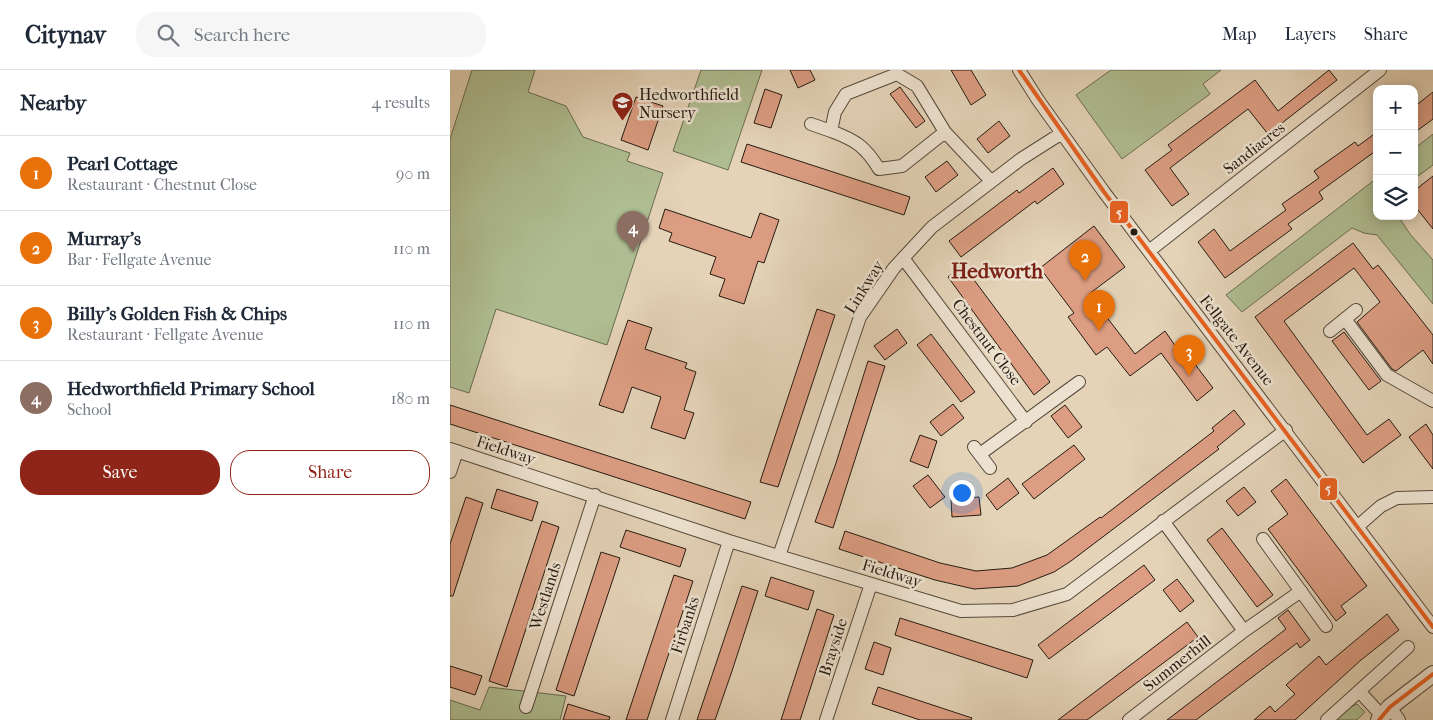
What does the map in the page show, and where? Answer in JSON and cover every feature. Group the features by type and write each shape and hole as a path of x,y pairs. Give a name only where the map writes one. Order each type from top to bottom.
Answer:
{"street":[{"name":"Fellgate Avenue","path":"1019,70 1149,251 1286,430 1433,628"},
{"name":"Sandiacres","path":"1149,251 1380,70"},
{"path":"830,130 835,112 846,94 897,74 917,86 945,132 992,181"},
{"path":"812,124 853,140 868,151 879,169 902,166 945,132"},
{"name":"Linkway","path":"779,556 860,318 894,268 932,227 992,181 1062,132"},
{"name":"Chestnut Close","path":"903,258 1026,422"},
{"path":"1330,331 1356,310"},
{"path":"1345,319 1387,376 1433,401"},
{"path":"990,468 977,450 1026,422 1079,382"},
{"name":"Fieldway","path":"453,450 729,541 961,612 1014,610 1067,594 1286,430"},
{"path":"450,472 453,450"},
{"name":"Westlands","path":"526,707 595,496"},
{"path":"1357,527 1381,506 1397,498 1433,497"},
{"path":"1163,521 1244,631"},
{"path":"1263,539 1326,626"},
{"name":"Firbanks","path":"672,720 729,541"},
{"name":"Brayside","path":"831,719 871,584"},
{"name":"Summerhill","path":"1129,720 1244,631 1301,591"},
{"path":"1327,720 1408,647"},
{"path":"1359,691 1388,716 1433,674"}],"green space":[{"path":"472,70 535,70 528,92 566,106 583,137 630,153 627,161 663,173 607,345 496,309 469,393 450,387 450,139"},
{"path":"701,70 762,70 728,170 673,151"},
{"path":"1111,70 1221,70 1203,84 1210,94 1122,159 1076,95"},
{"path":"1433,134 1433,165 1418,176 1418,175 1418,146"},
{"path":"1373,181 1373,220 1401,220 1410,234 1433,260 1433,304 1377,235 1364,233 1352,228 1242,312 1226,295"},
{"path":"489,687 566,696 560,720 450,720 450,700 480,710"},
{"path":"1357,704 1365,712 1357,720 1333,720 1342,711"}],"building":[{"path":"790,70 810,70 815,80 798,88"},
{"path":"951,70 971,70 986,95 971,105"},
{"path":"1329,70 1337,80 1268,134 1248,109 1170,168 1189,194 1172,206 1145,170 1172,150 1168,145 1255,80 1278,111"},
{"path":"900,87 925,121 916,128 890,94"},
{"path":"765,89 782,95 771,128 754,123"},
{"path":"1433,92 1433,119 1418,130 1418,130 1418,104"},
{"path":"636,97 663,106 648,150 621,140"},
{"path":"999,121 1010,136 988,153 977,139"},
{"path":"1373,135 1373,153 1319,192 1323,199 1288,224 1292,229 1225,278 1198,242 1214,229 1230,251 1286,210 1282,204 1319,178 1314,171 1355,142 1358,146"},
{"path":"747,144 910,197 904,215 741,162"},
{"path":"947,161 958,175 936,192 925,177"},
{"path":"1053,168 1064,184 1037,204 1035,201 961,257 949,241 1017,190 1019,193"},
{"path":"1433,176 1433,229 1418,210 1418,188"},
{"path":"665,209 751,238 760,213 779,220 764,263 758,261 744,304 719,296 725,279 710,274 716,257 669,241 672,233 659,228"},
{"path":"1094,226 1125,267 1089,294 1135,354 1165,331 1178,350 1182,347 1213,388 1197,401 1161,353 1130,376 1107,347 1096,355 1068,317 1074,313 1040,268"},
{"path":"1353,243 1373,269 1378,265 1433,335 1433,364 1423,350 1396,371 1392,369 1357,322 1380,302 1354,268 1284,321 1367,435 1389,419 1401,435 1363,463 1255,317"},
{"path":"963,265 1050,382 1034,395 948,277"},
{"path":"817,309 835,315 778,487 760,482"},
{"path":"628,320 652,328 645,349 687,363 685,368 696,372 684,410 694,413 685,439 651,428 661,397 632,387 623,413 599,405"},
{"path":"897,329 907,343 885,360 874,346"},
{"path":"1344,332 1381,381 1369,390 1332,341"},
{"path":"931,334 975,392 961,402 917,345"},
{"path":"868,361 885,366 833,528 815,522"},
{"path":"953,404 964,418 941,436 930,422"},
{"path":"450,405 751,502 745,519 450,424"},
{"path":"1065,405 1082,427 1068,438 1051,416"},
{"path":"1234,410 1245,424 1217,447 1219,449 1071,561 1054,572 1018,586 974,589 935,580 839,549 845,531 940,563 976,571 1012,568 1047,555 1101,518 1214,431 1212,428"},
{"path":"1426,424 1433,435 1433,469 1409,437"},
{"path":"920,435 937,441 928,468 910,461"},
{"path":"1074,445 1085,459 1034,499 1022,484"},
{"path":"928,475 945,497 930,508 913,486"},
{"path":"1008,478 1019,493 997,510 986,495"},
{"path":"1286,479 1367,586 1341,606 1346,613 1336,621 1268,529 1288,514 1271,491"},
{"path":"1244,487 1256,502 1238,516 1226,501"},
{"path":"497,489 538,502 532,521 491,508"},
{"path":"466,497 483,503 453,596 450,596 450,544"},
{"path":"979,497 981,515 952,517 951,499"},
{"path":"542,521 559,527 507,687 489,681"},
{"path":"1222,528 1273,595 1257,607 1207,540"},
{"path":"626,530 686,549 680,567 620,547"},
{"path":"601,552 620,558 574,696 556,690"},
{"path":"1144,565 1155,580 1049,659 1038,645"},
{"path":"674,575 693,581 647,720 626,720"},
{"path":"771,577 814,591 808,610 765,596"},
{"path":"1177,579 1194,601 1180,612 1163,590"},
{"path":"742,586 758,591 732,671 715,720 697,720"},
{"path":"817,609 834,615 804,708 800,720 781,720"},
{"path":"1288,610 1310,640 1300,648 1297,643 1196,720 1167,720 1286,629 1278,618"},
{"path":"1387,614 1399,630 1361,660 1295,720 1254,720 1270,706 1275,712 1295,694 1286,685 1319,656 1326,665"},
{"path":"900,618 1033,660 1027,678 895,635"},
{"path":"1187,622 1198,637 1087,720 1058,720"},
{"path":"874,642 891,648 883,675 865,669"},
{"path":"450,666 482,676 475,695 450,687"},
{"path":"878,687 972,718 971,720 920,720 872,704"},
{"path":"568,704 610,717 609,720 563,720"}],"transit line":[{"name":"5","path":"1019,70 1104,192 1433,627"},
{"name":"5","path":"1379,720 1390,707 1433,674"}],"place":[{"name":"Hedworthfield Nursery","path":"623,122"},
{"name":"Hedworthfield Primary School","path":"633,252"},
{"name":"Murray's","path":"1085,281"},
{"name":"Pearl Cottage","path":"1099,331"},
{"name":"Billy's Golden Fish & Chips","path":"1189,376"}],"district":[{"name":"Hedworth","path":"997,271"}]}
